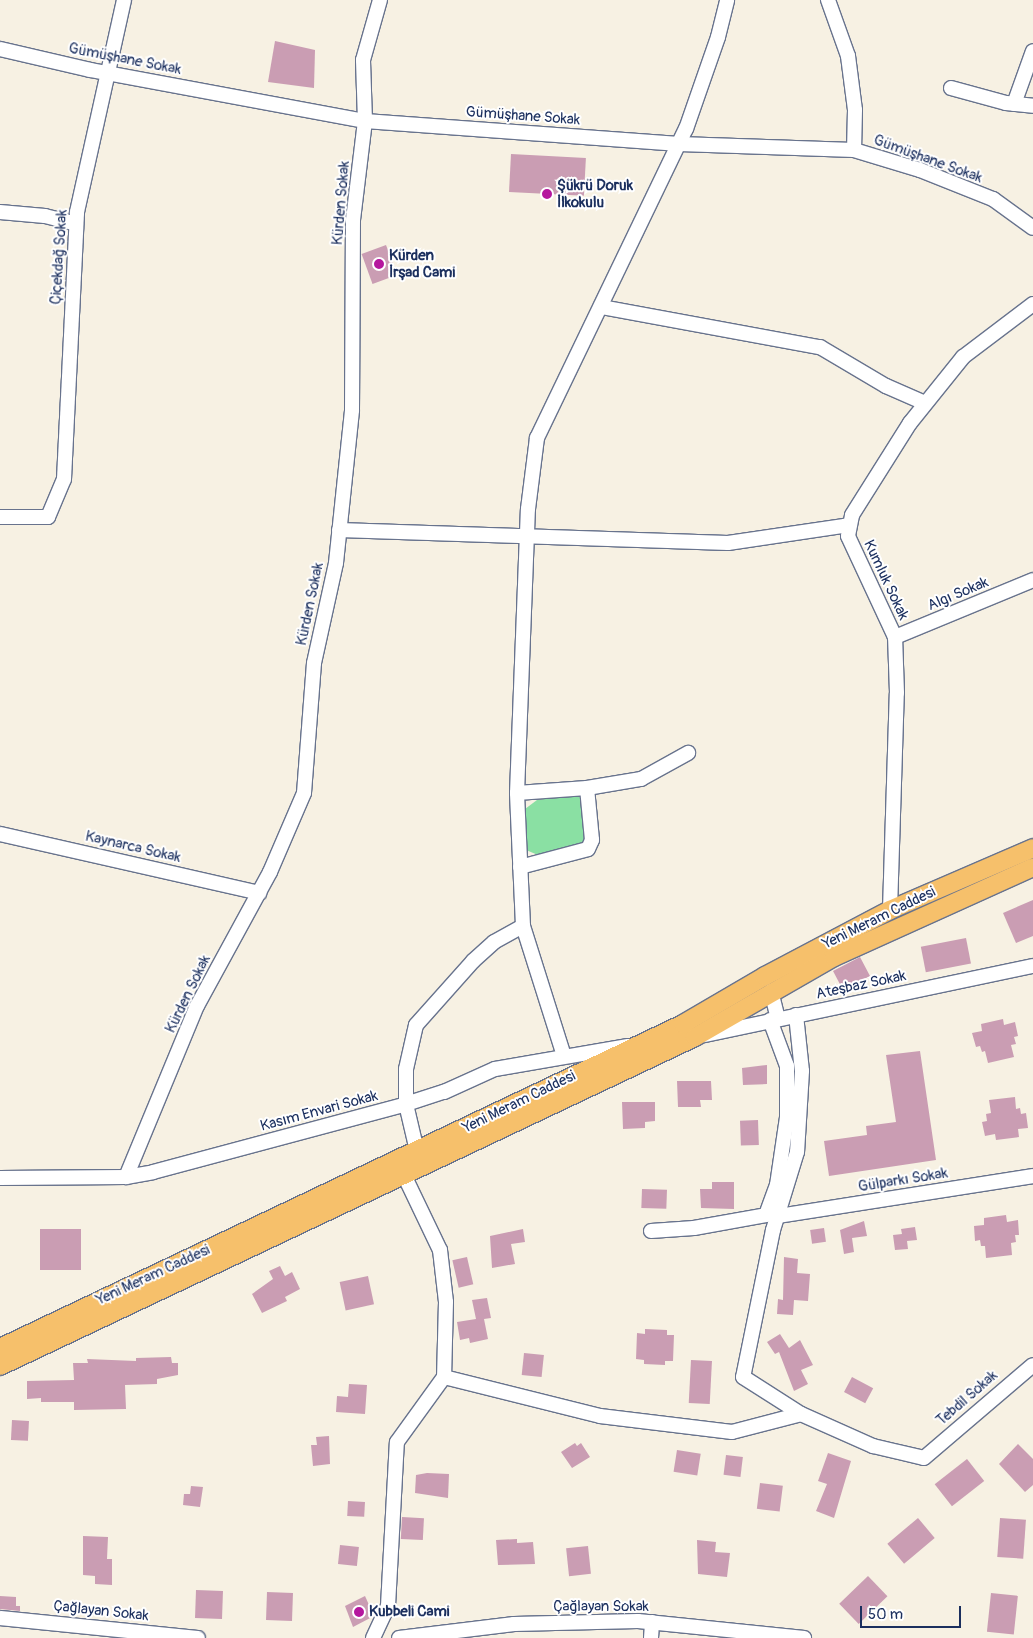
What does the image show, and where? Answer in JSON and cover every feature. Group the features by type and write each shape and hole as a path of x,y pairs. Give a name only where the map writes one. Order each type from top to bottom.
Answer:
{"main road":[{"name":"Yeni Meram Caddesi","path":"0,1348 683,1024 765,976 890,910 1033,848"},
{"name":"Yeni Meram Caddesi","path":"0,1366 695,1037 771,991 892,929 1033,867"}],"street":[{"name":"Çiçekdağ Sokak","path":"0,516 48,517 64,479 76,224 124,0"},
{"name":"Kürden Sokak","path":"126,1177 197,1006 259,893 304,793 314,663 336,563 352,410 353,220 365,121 363,60 380,0"},
{"path":"564,1056 523,926 520,867 517,794 528,535 536,438 679,144 718,37 727,0"},
{"path":"828,0 848,56 856,110 854,150"},
{"name":"Gümüşhane Sokak","path":"0,49 108,73 365,121 679,144 854,150 920,170 993,199 1033,228"},
{"path":"1014,104 1033,51"},
{"path":"951,88 1014,104 1033,106"},
{"path":"0,212 44,216 76,224"},
{"name":"Kumluk Sokak","path":"890,910 897,693 895,637 848,536 852,515 910,423 963,357 1033,304"},
{"path":"601,306 820,347 886,386 925,403"},
{"path":"339,530 728,543 850,525"},
{"name":"Algı Sokak","path":"895,637 1033,580"},
{"path":"517,794 587,788 641,779 688,753"},
{"path":"520,867 588,849 592,840 587,788"},
{"name":"Kaynarca Sokak","path":"0,834 259,893"},
{"path":"417,1151 406,1104 406,1069 416,1025 473,961 494,942 523,926"},
{"name":"Ateşbaz Sokak","path":"695,1037 1033,966"},
{"path":"651,1231 694,1228 766,1215 778,1185 787,1117 787,1066 774,1019 771,991"},
{"path":"796,1015 802,1071 797,1152 778,1216 743,1377 801,1414"},
{"name":"Kasım Envari Sokak","path":"0,1178 126,1177 406,1104 444,1092 495,1069 641,1044"},
{"path":"373,1638 388,1606 397,1442 444,1377 446,1302 440,1250 404,1175"},
{"name":"Gülparkı Sokak","path":"778,1216 1033,1176"},
{"name":"Tebdil Sokak","path":"801,1414 872,1446 924,1458 988,1400 1033,1365"},
{"path":"444,1377 600,1416 732,1432 801,1414"},
{"name":"Çağlayan Sokak","path":"0,1618 198,1638"},
{"path":"651,1638 652,1622"},
{"name":"Çağlayan Sokak","path":"399,1638 514,1624 652,1622 804,1638"}],"green space":[{"path":"577,794 584,803 587,838 581,846 538,855 526,850 525,809 537,800"}],"building":[{"path":"275,41 315,50 314,88 268,82"},
{"path":"511,154 586,158 584,196 509,192"},
{"name":"Kürden İrşad Cami","path":"386,245 397,275 373,284 362,254"},
{"path":"1033,900 1033,936 1016,943 1003,913"},
{"path":"966,938 971,964 926,972 921,947"},
{"path":"860,957 870,976 862,980 865,984 853,990 850,986 843,990 833,971"},
{"path":"1003,1019 1004,1025 1015,1022 1018,1036 1014,1037 1016,1044 1011,1045 1014,1057 988,1063 985,1051 982,1052 980,1046 976,1047 972,1033 982,1031 981,1024"},
{"path":"920,1051 936,1160 829,1176 824,1141 867,1135 866,1126 896,1122 886,1055"},
{"path":"767,1065 767,1084 743,1085 742,1068"},
{"path":"677,1081 711,1081 712,1100 700,1100 701,1107 678,1107"},
{"path":"1015,1097 1016,1109 1020,1108 1021,1114 1026,1113 1028,1128 1018,1129 1019,1137 996,1140 995,1134 985,1136 982,1122 987,1121 986,1114 991,1113 989,1100"},
{"path":"622,1102 655,1102 655,1121 645,1122 645,1128 623,1129"},
{"path":"758,1120 759,1145 741,1146 740,1121"},
{"path":"712,1182 734,1182 734,1209 701,1208 700,1189 712,1189"},
{"path":"642,1189 667,1190 666,1209 641,1208"},
{"path":"1006,1215 1007,1222 1018,1220 1019,1235 1015,1235 1016,1242 1011,1243 1012,1255 986,1258 985,1246 981,1246 980,1240 975,1241 974,1226 984,1225 984,1218"},
{"path":"864,1221 867,1236 852,1238 854,1252 844,1254 840,1230"},
{"path":"915,1227 917,1240 907,1241 908,1249 895,1250 893,1235 902,1234 901,1229"},
{"path":"824,1228 826,1242 812,1244 810,1230"},
{"path":"40,1229 81,1229 81,1270 40,1270"},
{"path":"523,1229 525,1242 511,1244 515,1264 492,1268 490,1236"},
{"path":"467,1257 473,1284 459,1288 452,1260"},
{"path":"784,1257 798,1259 797,1273 810,1274 808,1301 794,1300 793,1315 777,1314 778,1299 783,1300"},
{"path":"280,1266 285,1276 292,1272 300,1289 285,1297 287,1301 262,1313 252,1294 273,1279 269,1271"},
{"path":"368,1276 374,1304 346,1310 340,1282"},
{"path":"487,1298 491,1318 484,1319 488,1339 470,1343 469,1338 460,1340 457,1322 476,1319 472,1300"},
{"path":"645,1329 667,1330 667,1335 674,1335 673,1361 665,1361 665,1365 644,1364 644,1360 636,1359 637,1333 645,1334"},
{"path":"780,1334 789,1348 800,1340 813,1365 801,1370 808,1384 794,1391 779,1352 775,1354 767,1342"},
{"path":"524,1353 544,1355 542,1377 522,1375"},
{"path":"171,1357 172,1363 178,1363 178,1375 157,1379 157,1384 125,1385 126,1409 74,1410 74,1402 41,1402 41,1398 27,1399 27,1381 74,1380 73,1363 88,1363 87,1359 136,1361 136,1358"},
{"path":"691,1360 712,1361 710,1404 689,1403"},
{"path":"852,1377 873,1388 865,1403 844,1392"},
{"path":"349,1384 367,1385 365,1414 336,1412 337,1396 348,1397"},
{"path":"12,1420 29,1421 28,1441 11,1440"},
{"path":"329,1436 330,1464 313,1466 311,1445 317,1445 316,1437"},
{"path":"575,1443 577,1446 581,1443 590,1457 572,1468 561,1452"},
{"path":"1018,1444 1033,1459 1033,1485 1025,1492 999,1464"},
{"path":"677,1450 701,1454 697,1475 674,1472"},
{"path":"828,1453 851,1461 834,1518 816,1511 827,1484 818,1481"},
{"path":"726,1455 743,1457 740,1477 724,1475"},
{"path":"967,1459 984,1481 952,1506 935,1484"},
{"path":"427,1473 449,1474 448,1498 415,1493 416,1475"},
{"path":"760,1483 783,1486 780,1512 757,1509"},
{"path":"191,1486 203,1487 200,1507 183,1505 184,1494 190,1494"},
{"path":"348,1501 365,1502 364,1517 347,1516"},
{"path":"402,1517 424,1518 423,1540 401,1539"},
{"path":"918,1518 935,1538 904,1564 887,1544"},
{"path":"1000,1518 1026,1520 1023,1559 997,1557"},
{"path":"83,1536 108,1537 107,1559 112,1559 112,1585 95,1584 95,1576 83,1575"},
{"path":"517,1539 517,1543 533,1542 535,1564 498,1565 496,1540"},
{"path":"697,1540 716,1542 715,1552 730,1553 727,1577 698,1574"},
{"path":"340,1545 359,1547 357,1566 338,1564"},
{"path":"588,1546 591,1574 569,1576 566,1548"},
{"path":"868,1576 887,1596 859,1624 839,1604"},
{"path":"196,1590 223,1591 222,1619 195,1618"},
{"path":"267,1592 293,1593 292,1621 266,1620"},
{"path":"991,1593 1018,1596 1014,1635 987,1632"},
{"path":"0,1596 16,1597 16,1606 20,1606 20,1611 0,1609"},
{"name":"Kubbeli Cami","path":"365,1596 374,1616 353,1627 345,1606"}],"place":[{"name":"Şükrü Doruk İlkokulu","path":"547,194"},
{"name":"Kürden İrşad Cami","path":"379,264"},
{"name":"Kubbeli Cami","path":"359,1612"}]}
